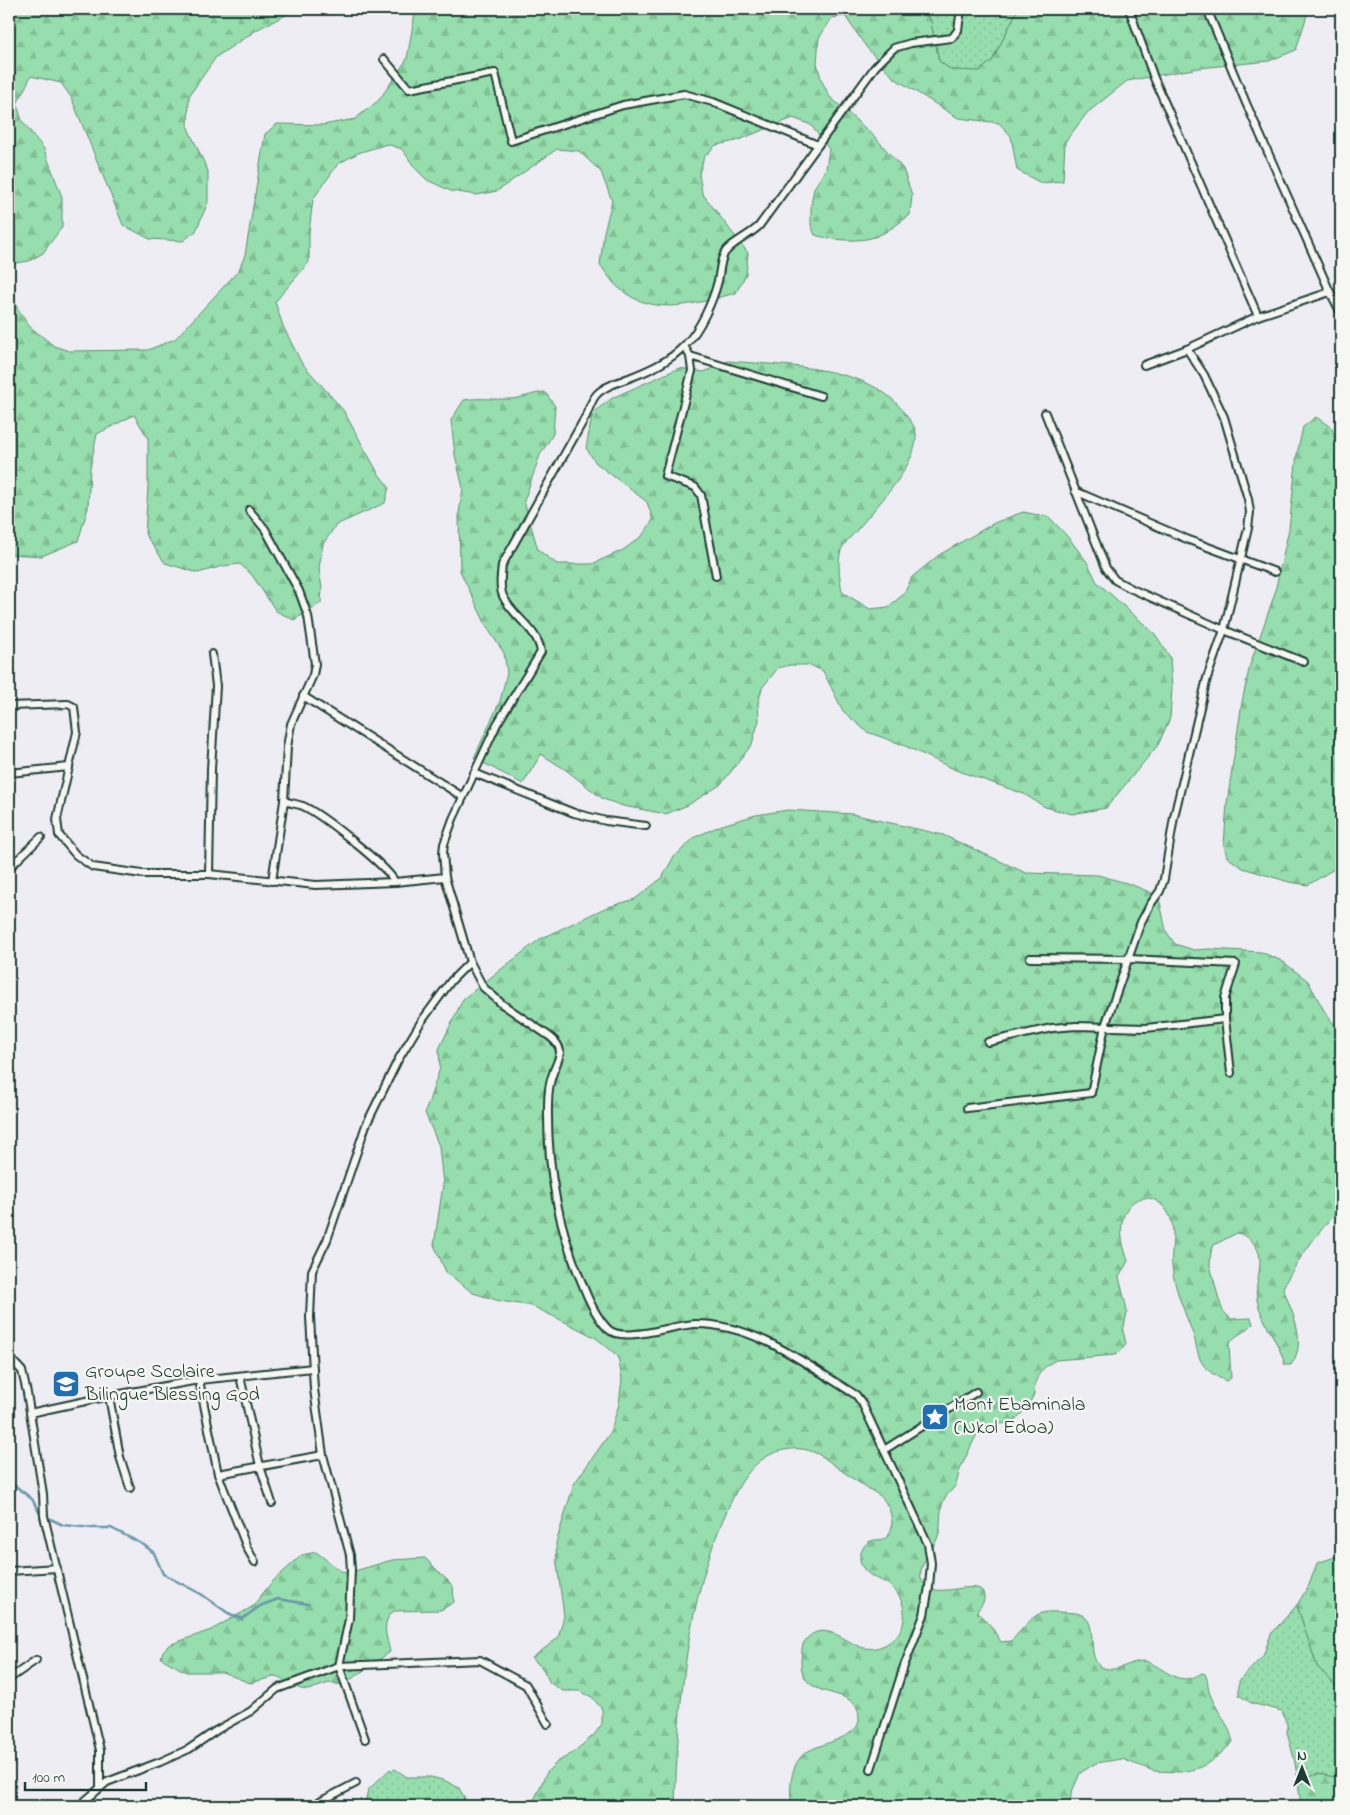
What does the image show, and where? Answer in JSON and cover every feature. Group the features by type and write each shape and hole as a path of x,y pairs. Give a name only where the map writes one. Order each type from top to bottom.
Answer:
{"street":[{"path":"871,1769 904,1666 924,1616 931,1563 928,1544 862,1403 856,1395 784,1351 752,1334 729,1327 697,1324 677,1326 653,1333 619,1335 609,1330 590,1303 572,1261 558,1214 548,1127 548,1094 560,1051 557,1042 502,1004 483,987 470,962 445,877 443,853 444,844 463,797 497,724 541,652 539,641 534,633 502,596 500,582 505,556 586,416 595,397 607,387 654,368 672,357 690,340 709,306 718,280 723,255 759,226 875,67 894,48 911,43 952,38 958,30 961,9"},
{"path":"1129,9 1154,78 1258,316"},
{"path":"1207,9 1246,103 1341,313"},
{"path":"384,59 409,88 495,73 511,141 623,105 684,94 713,102 818,145"},
{"path":"1144,365 1187,349 1258,316 1330,292"},
{"path":"684,346 690,356 692,371 665,476 695,486 701,495 716,576"},
{"path":"967,1108 1091,1094 1105,1026 1141,922 1160,891 1164,879 1174,817 1205,687 1224,630 1241,560 1250,512 1245,486 1224,417 1204,375 1187,349"},
{"path":"690,356 821,396"},
{"path":"1045,413 1106,568 1115,580 1224,630 1304,662"},
{"path":"1076,491 1241,560 1275,572"},
{"path":"249,510 265,529 299,591 308,616 315,664 313,675 291,724 284,801 272,880"},
{"path":"209,874 216,686 212,654"},
{"path":"303,696 463,797"},
{"path":"9,706 68,704 74,707 77,732 57,819 59,835 76,855 93,867 142,874 209,874 316,885 395,882 445,877"},
{"path":"9,773 69,767"},
{"path":"474,773 574,813 606,821 646,826"},
{"path":"284,801 303,806 326,820 386,870 395,882"},
{"path":"9,868 41,837"},
{"path":"1030,958 1129,959 1236,964 1226,998 1225,1019 1231,1072"},
{"path":"364,1739 340,1666 349,1619 350,1554 322,1455 314,1389 310,1317 312,1271 327,1240 366,1125 398,1060 421,1022 451,981 470,962"},
{"path":"988,1042 1052,1028 1105,1026 1146,1028 1225,1019"},
{"path":"9,1357 22,1371 28,1393 43,1494 44,1516 100,1750 100,1786"},
{"path":"30,1413 109,1396 199,1380 313,1368"},
{"path":"240,1376 260,1466 272,1503"},
{"path":"199,1380 218,1474 247,1548 255,1562"},
{"path":"884,1450 976,1392"},
{"path":"109,1396 120,1457 130,1488"},
{"path":"218,1474 322,1455"},
{"path":"9,1571 57,1568"},
{"path":"9,1679 36,1660"},
{"path":"79,1806 95,1794 100,1786 114,1778 160,1762 189,1749 216,1730 251,1710 277,1689 340,1666 480,1660 526,1685 548,1724"},
{"path":"312,1806 356,1783"}],"green space":[{"path":"9,9 298,9 258,29 216,57 189,96 188,128 208,171 208,202 196,231 183,241 150,239 123,225 71,97 61,83 31,76 17,104 22,121 44,149 62,197 62,227 43,253 29,261 9,264"},
{"path":"411,9 914,9 930,18 939,61 951,70 979,71 992,61 1018,9 1309,9 1296,50 1269,61 1199,68 1127,81 1087,113 1065,142 1063,181 1041,183 1017,170 1011,136 999,123 958,118 894,78 867,48 845,16 832,18 819,38 817,63 821,79 829,96 875,137 903,169 912,195 910,215 885,232 863,240 846,240 815,235 811,225 811,205 814,188 826,169 829,149 811,125 793,118 736,141 716,145 704,157 699,174 702,193 748,253 746,274 736,293 691,304 662,306 633,298 617,287 600,265 604,232 612,201 601,172 579,151 557,149 497,191 477,195 451,191 427,180 415,168 402,149 387,144 358,153 338,164 313,199 309,232 309,262 275,302 283,326 301,362 343,410 378,473 389,487 385,503 336,525 323,544 319,568 322,589 321,603 294,620 276,611 252,575 240,564 223,566 198,573 165,563 145,534 148,488 148,438 134,415 97,434 90,468 88,508 78,541 42,556 9,554 9,297 29,326 54,346 69,351 148,350 175,339 239,270 245,255 265,134 277,124 323,125 355,119 379,100 407,59 415,13"},
{"path":"914,9 1018,9 992,61 979,71 951,70 939,61 930,18"},
{"path":"728,361 799,367 849,377 871,385 890,398 914,426 916,431 915,446 904,471 841,550 839,566 842,592 870,609 888,607 904,594 912,577 939,555 994,523 1023,512 1049,517 1068,537 1087,562 1097,582 1155,634 1170,657 1172,689 1170,718 1158,745 1106,808 1072,814 1045,807 1024,794 956,770 901,744 867,732 843,711 823,671 810,665 790,665 778,668 762,688 758,703 759,720 752,744 734,768 720,785 688,805 666,814 623,806 603,799 566,770 541,754 523,784 474,758 500,701 507,673 504,653 488,629 460,571 459,513 463,488 455,455 451,420 464,400 514,399 545,392 555,406 553,434 540,455 524,501 538,550 557,564 592,564 623,550 642,536 653,520 647,502 596,463 586,448 592,416 614,397 679,368 704,372"},
{"path":"1316,417 1332,428 1341,462 1341,548 1337,623 1341,683 1341,788 1335,801 1339,855 1334,869 1308,885 1289,882 1243,868 1227,857 1224,845 1227,803 1242,702 1250,665 1274,596 1289,529 1297,454 1303,427"},
{"path":"788,810 852,814 943,835 1026,873 1098,875 1130,884 1152,893 1160,902 1166,931 1175,944 1194,950 1211,949 1261,952 1282,961 1308,981 1326,1014 1341,1031 1341,1210 1309,1246 1283,1288 1297,1327 1298,1346 1296,1356 1291,1365 1285,1365 1279,1348 1259,1308 1256,1294 1260,1264 1259,1253 1250,1240 1244,1235 1237,1233 1214,1245 1211,1252 1210,1265 1223,1311 1231,1319 1251,1318 1253,1324 1229,1344 1231,1378 1226,1381 1214,1375 1202,1363 1176,1285 1172,1267 1173,1231 1167,1211 1161,1204 1147,1198 1133,1202 1124,1215 1122,1224 1122,1238 1128,1261 1119,1277 1127,1313 1123,1331 1126,1344 1115,1355 1056,1360 1052,1362 1040,1373 1036,1380 1031,1400 1013,1422 982,1427 979,1430 959,1472 956,1485 943,1502 939,1534 921,1570 922,1581 928,1588 946,1590 976,1588 982,1591 984,1600 977,1612 991,1626 1001,1642 1011,1641 1038,1615 1051,1612 1076,1613 1084,1616 1088,1621 1091,1628 1093,1653 1100,1667 1113,1669 1145,1661 1179,1678 1186,1679 1202,1673 1205,1674 1210,1694 1228,1728 1233,1742 1217,1757 1202,1767 1182,1772 1154,1771 1122,1759 1096,1763 1080,1773 1071,1794 1070,1806 792,1806 793,1771 799,1759 810,1750 852,1732 859,1720 857,1708 851,1701 819,1689 810,1683 803,1674 801,1660 805,1641 811,1635 825,1631 840,1636 860,1647 878,1648 897,1636 904,1619 903,1606 898,1594 894,1589 866,1572 860,1561 864,1546 871,1541 886,1538 891,1531 891,1514 883,1498 823,1457 809,1450 795,1449 774,1453 750,1470 734,1496 714,1541 694,1615 687,1653 679,1729 675,1806 534,1806 534,1800 547,1772 557,1762 571,1754 594,1735 602,1724 602,1709 592,1697 579,1691 563,1691 550,1683 543,1669 532,1658 558,1638 564,1616 556,1543 574,1484 610,1433 619,1404 622,1379 618,1356 596,1338 532,1306 500,1301 473,1293 446,1272 434,1245 443,1185 439,1146 425,1113 440,1068 439,1049 463,999 540,939 605,908 635,899 662,878 673,858 695,837 722,825 756,815"},
{"path":"316,1552 341,1571 348,1573 392,1560 425,1558 453,1586 454,1602 441,1610 394,1611 387,1620 386,1625 390,1652 343,1685 329,1683 308,1690 288,1684 281,1678 273,1677 250,1683 222,1672 186,1672 161,1658 163,1651 169,1645 211,1630 252,1607 272,1582 302,1555"},
{"path":"1341,1555 1341,1691 1317,1666 1297,1605 1309,1585 1317,1563"},
{"path":"1297,1605 1317,1666 1341,1691 1341,1778 1318,1774 1298,1781 1287,1733 1287,1724 1282,1711 1251,1703 1239,1695 1239,1681 1263,1656 1271,1634"},
{"path":"390,1769 391,1771 395,1769 407,1777 431,1777 446,1781 459,1788 466,1801 465,1806 364,1806 368,1790"},
{"path":"1318,1774 1341,1778 1341,1806 1301,1806 1298,1781"}],"waterway":[{"path":"9,1481 32,1499 40,1514 63,1525 111,1528 144,1545 154,1553 163,1574 201,1594 228,1613 242,1619 260,1606 278,1599 308,1604"}],"place":[{"name":"Groupe Scolaire Bilingue Blessing God","path":"66,1384"},
{"name":"Mont Ebaminala (Nkol Edoa)","path":"935,1417"}]}
